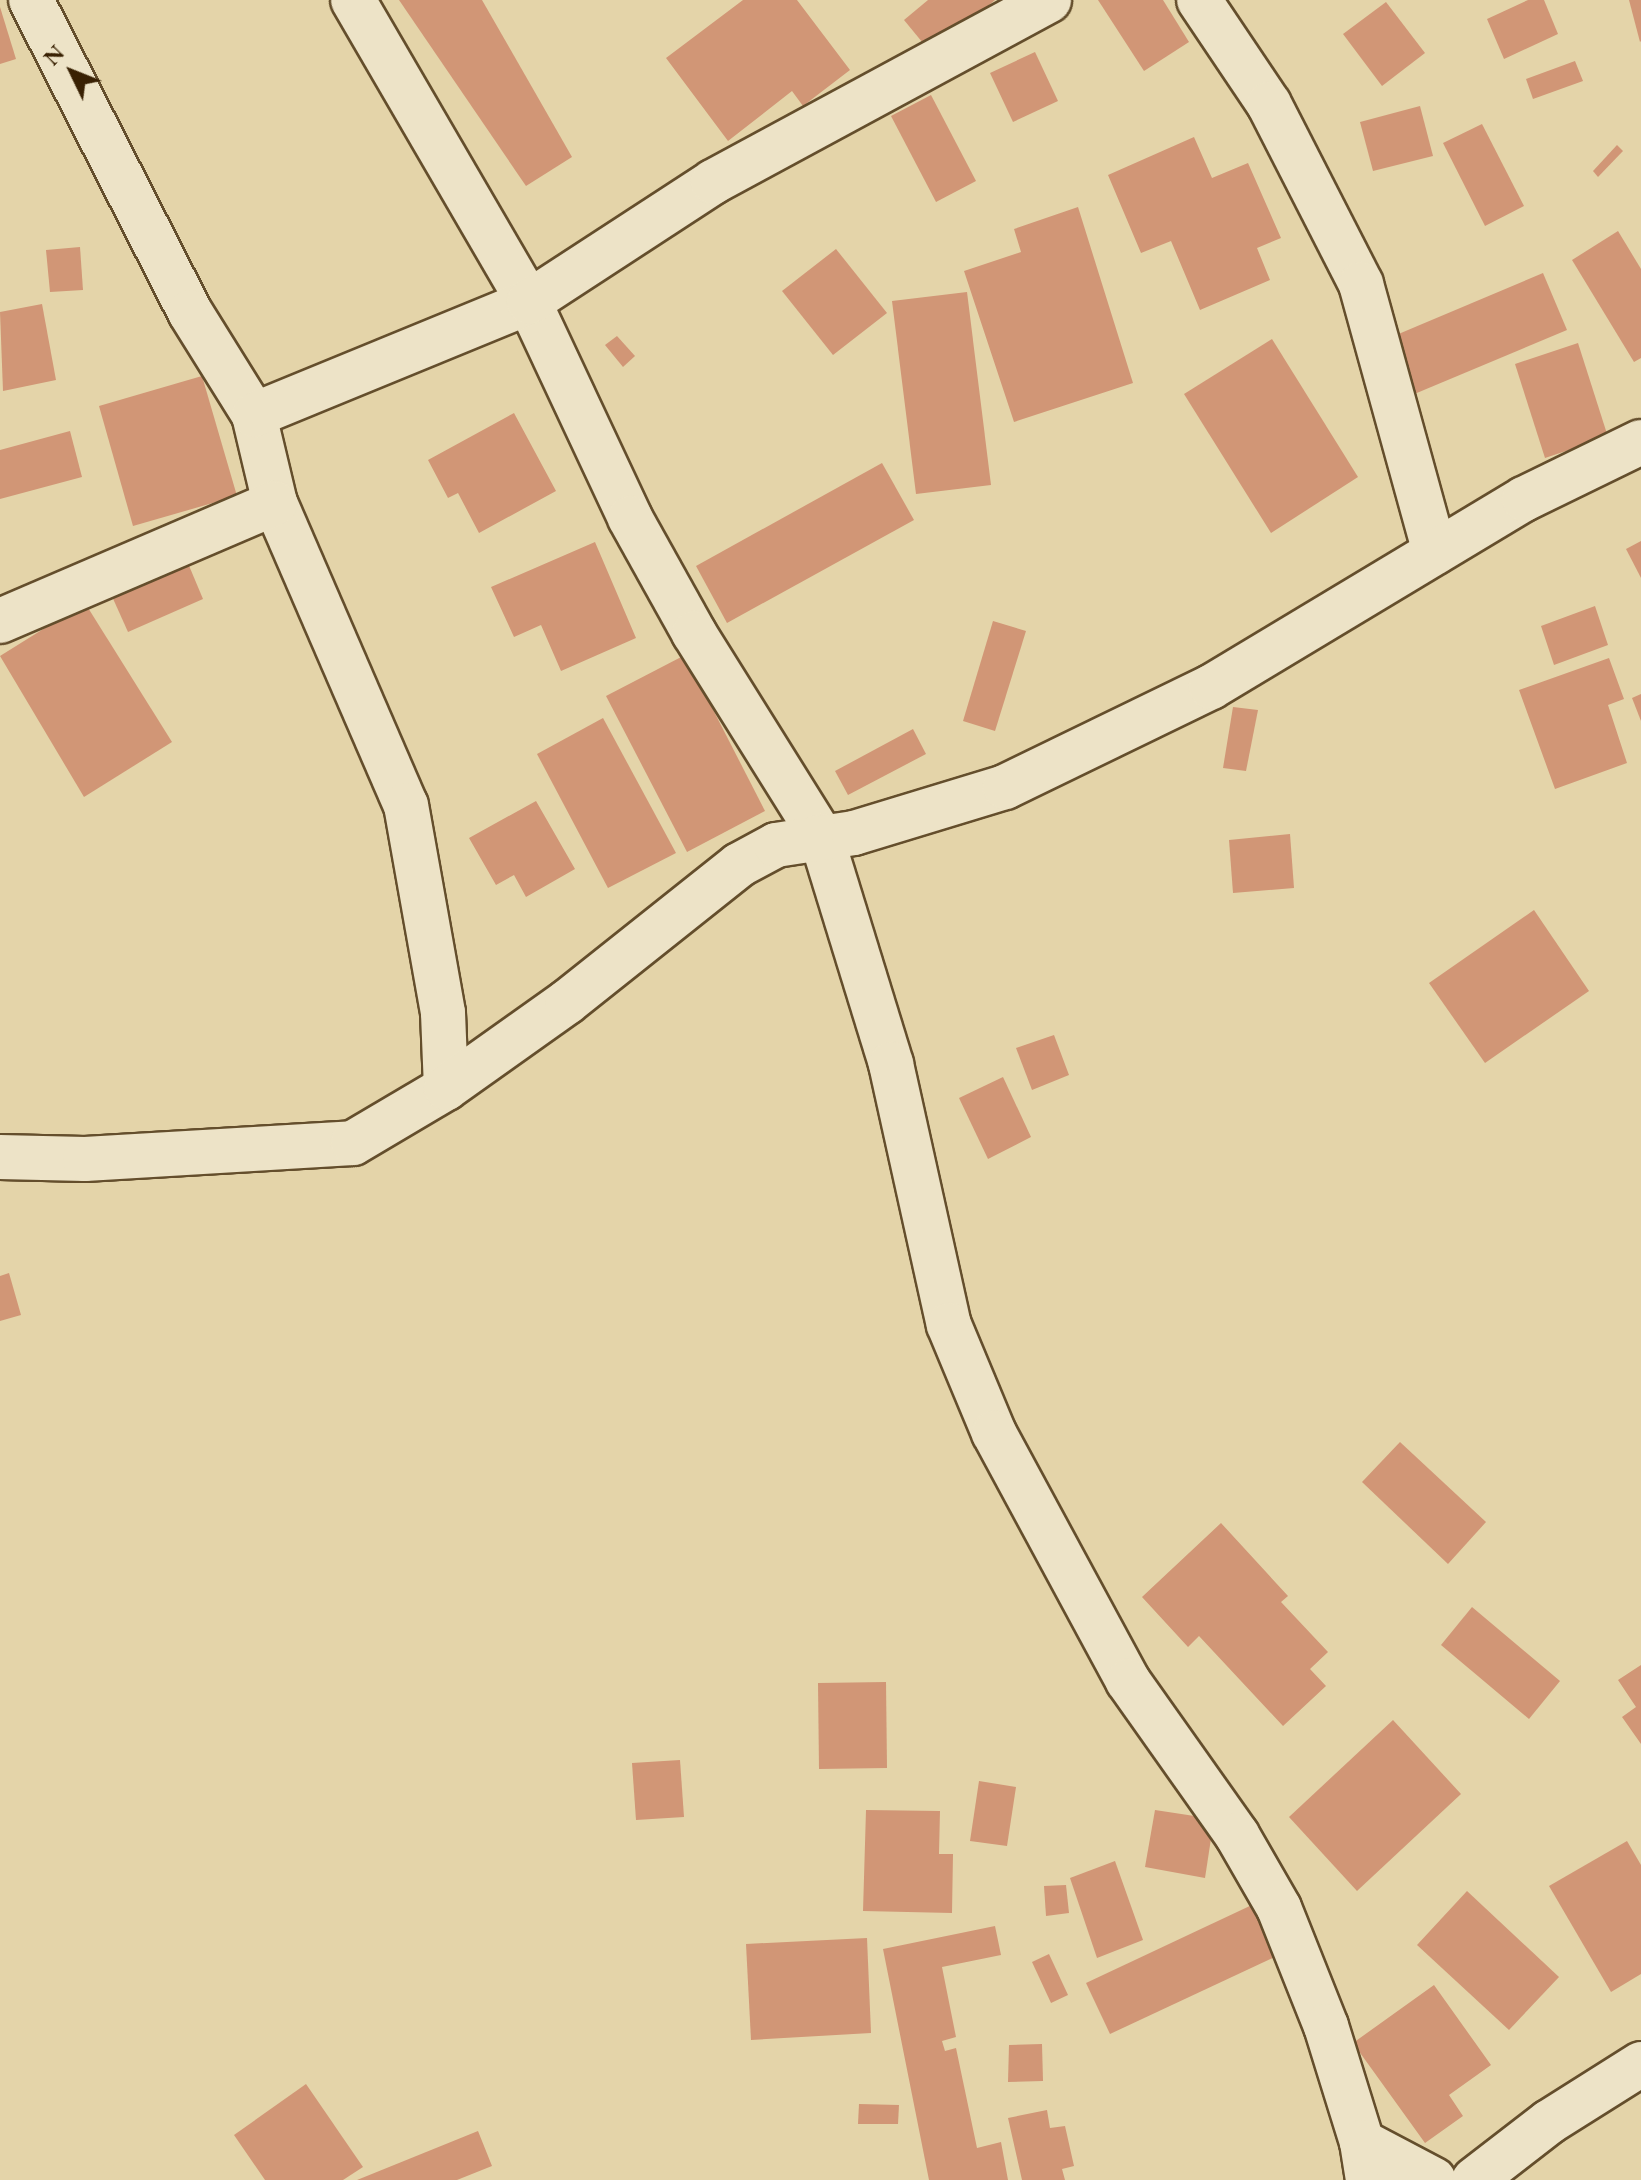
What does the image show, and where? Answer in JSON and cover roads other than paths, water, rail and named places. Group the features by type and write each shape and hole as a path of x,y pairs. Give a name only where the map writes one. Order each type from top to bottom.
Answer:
{"street":[{"path":"31,0 190,312 254,415 275,503 406,805 443,1013 446,1088"},
{"path":"353,0 529,302 637,531 694,633 821,836 891,1064 949,1325 994,1433 1128,1681 1237,1835 1279,1908 1326,2026 1365,2161 1434,2180"},
{"path":"254,415 529,302 713,182 1049,0"},
{"path":"1199,0 1283,128 1361,284 1435,552"},
{"path":"0,1157 85,1159 353,1143 446,1088 567,1002 739,865 776,845 889,824 1005,787 1211,687 1524,499 1641,442"},
{"path":"0,621 275,503"},
{"path":"1474,2180 1549,2122 1641,2064"}]}
